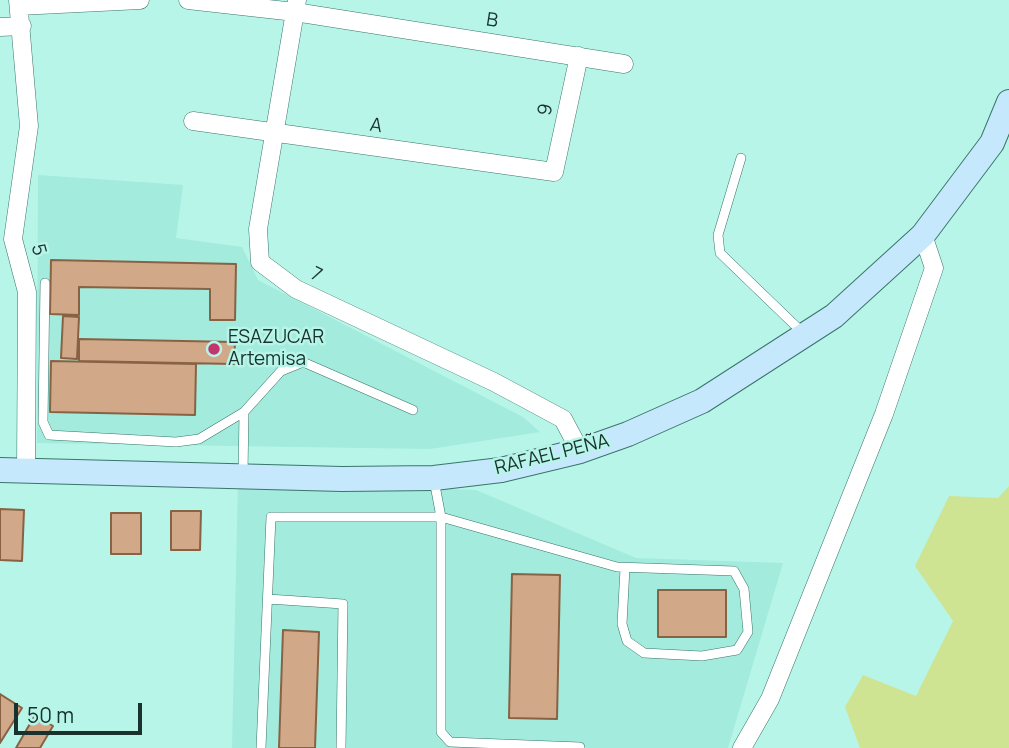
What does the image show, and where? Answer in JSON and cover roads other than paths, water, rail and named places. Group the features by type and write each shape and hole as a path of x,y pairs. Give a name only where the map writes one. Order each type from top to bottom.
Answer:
{"street":[{"path":"18,3 140,0"},
{"name":"B","path":"188,0 296,6 624,64"},
{"name":"5","path":"18,3 29,126 13,239 27,292 26,470"},
{"name":"7","path":"296,6 277,134 258,229 260,262 296,289 494,382 563,419 580,451"},
{"path":"0,27 22,26"},
{"name":"9","path":"554,172 579,56"},
{"name":"RAFAEL PEÑA","path":"0,470 434,478 501,470 580,451 702,401 807,337 834,316 923,235 992,143 1009,102"},
{"name":"A","path":"192,121 554,172"},
{"path":"742,748 770,699 884,414 934,268 923,235"}],"lane":[{"path":"741,158 718,234 720,253 807,337"},
{"path":"45,283 43,422 49,435 188,442 244,412 281,371 303,362 412,410"},
{"path":"243,475 244,412"},
{"path":"434,478 441,517 441,732 450,742 580,747"},
{"path":"261,748 271,517 441,517 625,568 734,570 744,589 748,632 737,650 702,656 644,653 627,641 622,624 625,568"},
{"path":"268,599 343,604 341,748"}],"place":[{"name":"ESAZUCAR Artemisa","path":"214,349"}]}
